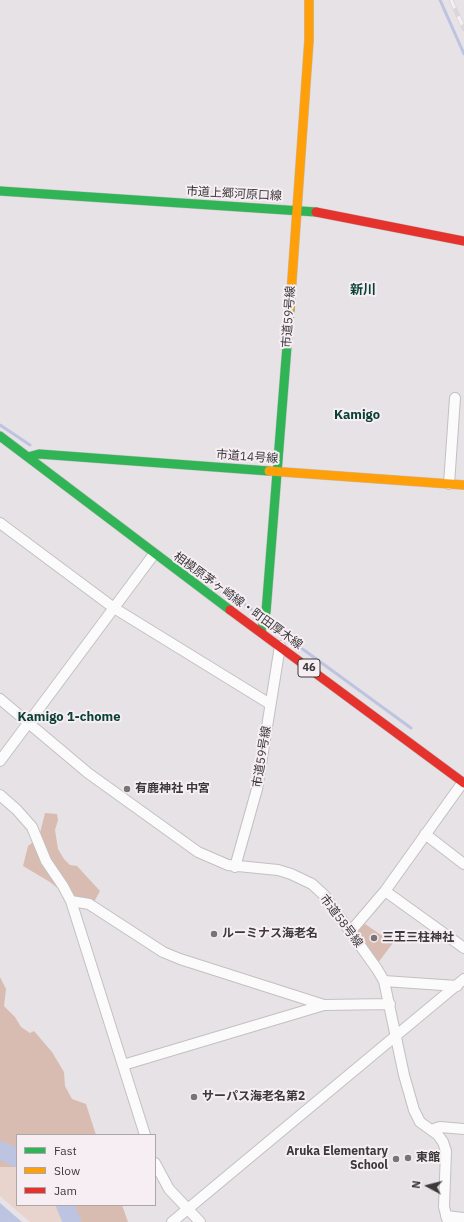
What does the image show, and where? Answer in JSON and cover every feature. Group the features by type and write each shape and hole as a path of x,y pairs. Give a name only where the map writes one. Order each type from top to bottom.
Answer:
{"street":[{"name":"市道59号線","path":"261,632 266,612 278,471 309,40 309,0"},
{"name":"市道上郷河原口線","path":"0,191 297,209 356,218 440,238 464,241"},
{"path":"449,484 455,398"},
{"name":"相模原茅ヶ崎線・町田厚木線","path":"0,436 154,554 463,782"},
{"name":"市道14号線","path":"28,457 52,455 464,485"},
{"path":"0,523 114,608 270,704"},
{"path":"0,761 154,554"},
{"name":"市道59号線","path":"235,867 257,789 280,646"},
{"name":"市道58号線","path":"0,699 88,773 198,852 221,863 235,867 278,870 301,878 312,884 324,896 377,969 384,981 404,1075 414,1110 420,1122 443,1142 446,1152 444,1207 447,1219"},
{"path":"350,932 385,891 463,782"},
{"path":"0,795 17,810 32,827 46,861 72,902 145,1134"},
{"path":"425,834 464,864"},
{"path":"385,891 464,948"},
{"path":"72,902 89,904 163,952 180,960 324,1006"},
{"path":"172,1222 396,1036 460,986 464,979"},
{"path":"384,981 460,986"},
{"path":"123,1065 324,1006 390,1004"},
{"path":"431,1130 440,1127 464,1129"},
{"path":"156,1165 169,1189 187,1210 200,1222"},
{"path":"447,1219 464,1218"}],"shaded area":[{"path":"45,813 57,814 58,820 55,830 58,849 64,859 70,865 77,866 100,891 94,902 81,907 50,882 23,866 28,846 39,837"},
{"path":"365,924 393,943 377,964 356,933 359,928"},
{"path":"0,977 6,989 4,1006 15,1017 21,1027 30,1033 34,1031 52,1052 64,1072 65,1086 72,1099 86,1104 96,1134 16,1134 16,1167 0,1167"},
{"path":"0,1004 17,1134 16,1206 115,1206 122,1222 30,1222 0,1196"},
{"path":"62,1206 122,1206 128,1222 71,1222 68,1221 64,1214"}],"water":[{"path":"0,1203 22,1222 0,1222"}],"waterway":[{"path":"440,0 464,54"},
{"path":"0,425 30,445"},
{"path":"185,560 252,610"},
{"path":"282,634 411,728"},
{"path":"0,1150 16,1158"},
{"path":"65,1206 72,1222"}],"railway":[{"path":"451,0 464,29"}],"traffic: fast":[{"path":"0,191 316,212"},
{"path":"261,632 266,612 290,308"},
{"path":"0,436 230,610"},
{"path":"28,457 39,454 269,471"}],"traffic: slow":[{"path":"290,308 309,40 309,0"},
{"path":"269,471 464,485"}],"traffic: jam":[{"path":"316,212 464,241"},
{"path":"230,610 464,783"}],"place":[{"name":"有鹿神社 中宮","path":"127,789"},
{"name":"ルーミナス海老名","path":"214,934"},
{"name":"三王三柱神社","path":"374,938"},
{"name":"サーパス海老名第2","path":"194,1097"},
{"name":"東館","path":"408,1158"},
{"name":"Aruka Elementary School","path":"396,1159"}],"district":[{"name":"新川","path":"363,290"},
{"name":"Kamigo","path":"357,415"},
{"name":"Kamigo 1-chome","path":"69,717"}]}
